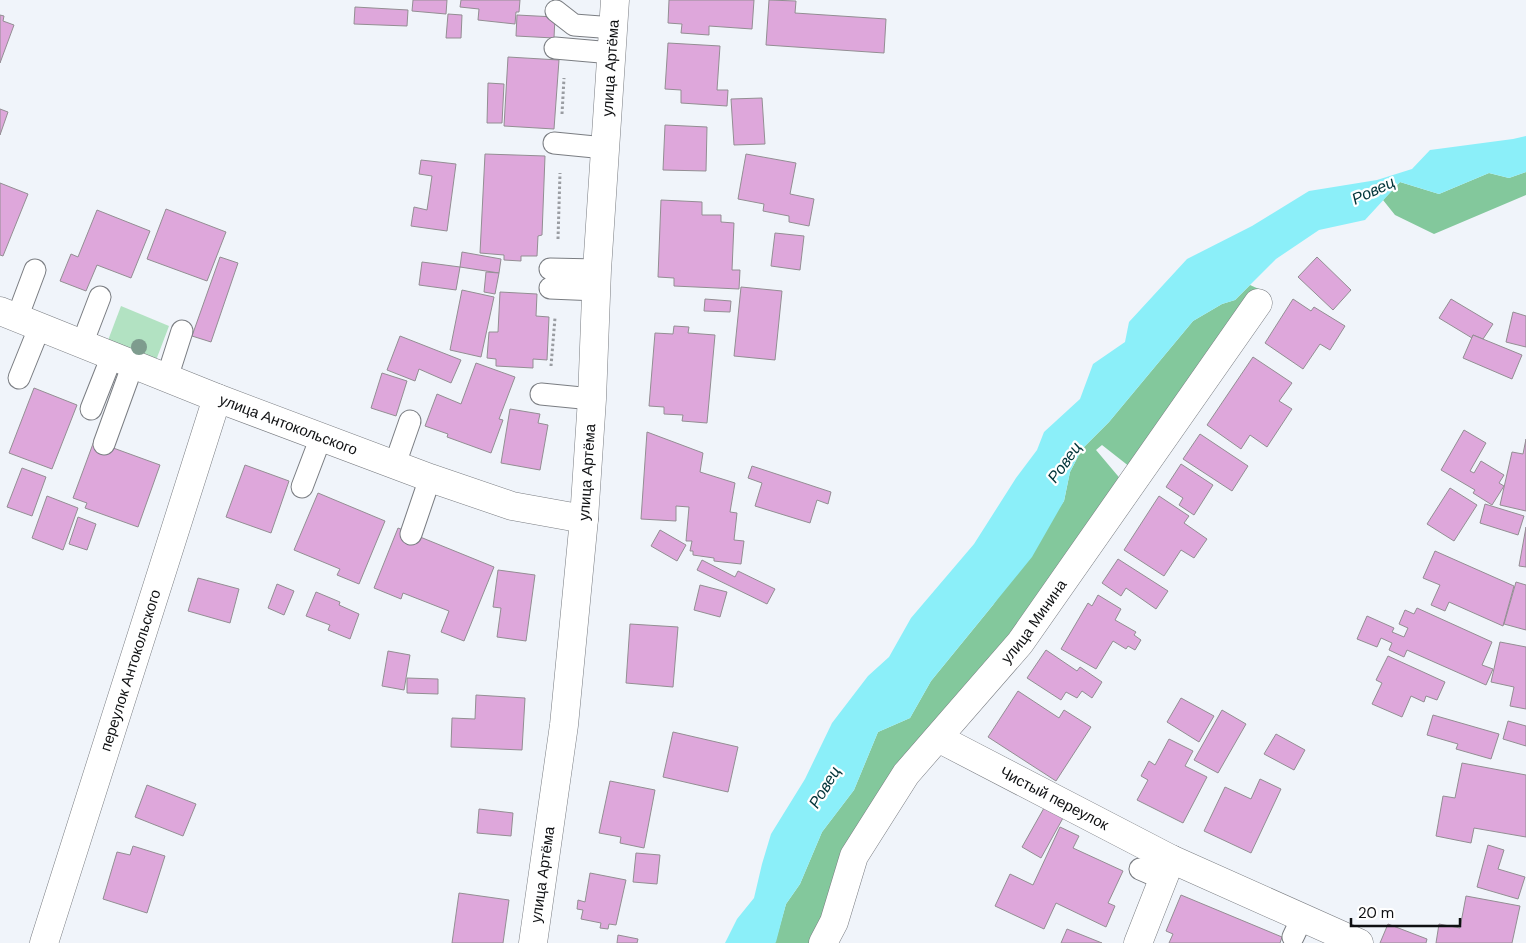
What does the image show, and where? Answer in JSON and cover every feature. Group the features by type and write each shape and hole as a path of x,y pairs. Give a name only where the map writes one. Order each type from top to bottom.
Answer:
{"street":[{"name":"улица Артёма","path":"533,943 564,725 584,519 615,0"},
{"name":"улица Минина","path":"823,943 834,922 854,856 906,774 1020,642 1258,303"},
{"name":"улица Антокольского","path":"19,318 166,378 430,478 512,506 584,519"},
{"name":"переулок Антокольского","path":"44,943 218,398"},
{"name":"Чистый переулок","path":"938,738 1158,869 1246,883 1298,927 1359,943"},
{"path":"1138,943 1158,869"}],"lane":[{"path":"556,11 574,24 613,40"},
{"path":"560,49 613,40"},
{"path":"557,143 605,148"},
{"path":"19,378 19,318 35,270"},
{"path":"553,278 597,280"},
{"path":"82,344 100,297"},
{"path":"166,378 182,331"},
{"path":"91,409 122,360"},
{"path":"104,444 122,360"},
{"path":"546,394 592,399"},
{"path":"395,464 410,420"},
{"path":"302,487 321,437"},
{"path":"411,534 430,478"}],"path":[{"path":"546,394 553,278 560,49"}],"green space":[{"path":"1526,172 1526,195 1434,234 1395,215 1383,200 1400,182 1439,194 1489,173 1509,178"},
{"path":"1250,285 1261,290 1130,467 1102,445 1096,450 1123,482 824,913 809,943 775,943 786,904 800,884 822,832 854,790 878,732 910,718 931,681 993,605 1064,501 1070,472 1082,449 1109,422 1193,321 1222,304 1235,300"},
{"path":"121,306 169,326 155,363 107,343"}],"water":[{"name":"Ровец","path":"1526,136 1526,172 1509,178 1489,173 1439,194 1400,182 1365,220 1319,230 1276,259 1235,300 1222,304 1193,321 1109,422 1082,449 1070,472 1064,501 1032,557 931,681 910,718 878,732 854,790 822,832 800,884 786,904 776,942 725,943 737,919 754,898 771,834 805,779 832,723 868,676 889,657 911,618 974,544 1016,478 1037,450 1044,432 1080,399 1093,364 1125,342 1129,322 1187,259 1252,226 1309,191 1377,180 1412,169 1430,150"}],"building":[{"path":"413,0 447,0 446,14 412,11"},
{"path":"461,0 520,0 519,12 516,12 515,24 478,20 479,9 460,7"},
{"path":"669,0 754,0 752,29 709,26 709,35 681,33 682,24 668,23"},
{"path":"769,0 796,1 795,13 886,19 884,53 766,45"},
{"path":"355,7 408,10 407,26 354,24"},
{"path":"448,14 462,15 461,38 446,38"},
{"path":"0,15 4,16 3,21 14,25 0,63"},
{"path":"517,15 555,17 554,38 516,36"},
{"path":"668,43 720,46 717,90 728,90 727,106 681,103 681,90 665,89"},
{"path":"508,57 559,60 554,129 504,126"},
{"path":"488,83 504,84 502,123 487,123"},
{"path":"762,98 765,144 734,145 731,99"},
{"path":"0,109 8,112 0,135"},
{"path":"665,125 707,127 706,171 663,170"},
{"path":"485,154 545,156 542,235 538,236 537,256 521,256 521,261 504,260 504,255 480,253"},
{"path":"746,154 796,163 790,194 814,199 809,226 789,222 789,216 763,211 764,204 738,199"},
{"path":"421,160 456,164 447,231 411,226 414,207 427,210 432,176 419,174"},
{"path":"0,183 28,194 3,256 0,255"},
{"path":"661,200 702,202 702,215 721,215 721,222 734,223 732,270 740,270 739,289 674,286 674,278 658,277"},
{"path":"166,209 226,232 207,281 147,259"},
{"path":"97,210 150,231 131,278 97,265 86,291 60,281 71,254 78,257"},
{"path":"775,233 804,236 800,270 771,266"},
{"path":"462,252 501,259 499,273 460,267"},
{"path":"220,257 238,263 211,342 192,336"},
{"path":"1317,257 1351,290 1333,310 1298,277"},
{"path":"422,262 460,267 456,290 419,285"},
{"path":"486,272 499,273 495,294 484,292"},
{"path":"741,287 782,291 775,360 734,356"},
{"path":"462,290 494,297 481,357 450,350"},
{"path":"500,292 537,294 536,316 549,317 547,360 533,359 533,368 496,366 496,359 487,358 489,332 498,332"},
{"path":"705,299 731,301 730,312 704,311"},
{"path":"1293,299 1311,311 1314,307 1345,326 1330,350 1320,344 1303,369 1265,343"},
{"path":"1451,299 1493,324 1483,339 1473,335 1472,338 1439,318"},
{"path":"1513,312 1526,316 1526,347 1506,342"},
{"path":"674,326 689,327 688,333 715,335 707,423 682,421 683,415 664,414 664,407 649,406 655,333 673,334"},
{"path":"1473,335 1522,355 1512,379 1463,358"},
{"path":"400,336 461,360 451,383 419,369 415,381 387,370"},
{"path":"1253,357 1292,383 1279,401 1292,409 1267,447 1250,435 1241,449 1207,425"},
{"path":"476,363 515,377 499,419 503,420 491,453 447,437 448,434 425,426 437,394 461,404"},
{"path":"382,373 407,381 396,416 371,408"},
{"path":"34,388 77,405 52,469 9,453"},
{"path":"510,409 540,414 538,423 548,425 540,470 501,463"},
{"path":"1464,430 1486,443 1470,471 1474,473 1481,461 1504,475 1499,483 1504,486 1492,505 1473,493 1475,490 1441,470"},
{"path":"647,432 703,453 700,472 735,483 730,512 737,513 734,540 744,541 741,564 714,561 714,558 693,555 693,551 690,551 692,541 686,541 689,507 676,506 676,521 641,519"},
{"path":"1200,434 1248,466 1232,491 1183,459"},
{"path":"1526,439 1526,511 1500,505 1512,452 1523,454"},
{"path":"94,441 160,465 138,527 85,508 87,503 73,498"},
{"path":"1181,464 1213,485 1194,515 1179,505 1183,498 1166,487"},
{"path":"245,465 289,481 271,533 226,517"},
{"path":"752,466 831,492 828,504 817,500 810,523 755,506 762,483 748,478"},
{"path":"22,468 46,477 32,516 7,507"},
{"path":"1450,488 1477,505 1454,541 1427,524"},
{"path":"318,493 385,521 359,584 337,575 340,569 294,550"},
{"path":"47,496 78,508 63,550 32,538"},
{"path":"1159,496 1189,516 1184,523 1207,539 1194,558 1181,550 1164,576 1124,550"},
{"path":"1485,504 1524,516 1518,535 1480,523"},
{"path":"78,517 96,524 87,550 69,544"},
{"path":"1526,527 1526,567 1519,566"},
{"path":"398,528 494,567 464,641 441,632 449,611 403,593 401,599 374,588"},
{"path":"660,530 686,545 677,561 651,546"},
{"path":"1435,551 1514,586 1503,626 1449,602 1445,611 1431,605 1440,585 1423,578"},
{"path":"1118,559 1168,591 1156,609 1126,588 1121,596 1102,583"},
{"path":"702,560 735,577 738,571 775,589 767,604 697,570"},
{"path":"498,570 535,575 526,641 497,637 501,608 493,607"},
{"path":"198,578 239,589 230,623 188,611"},
{"path":"1516,582 1526,585 1526,630 1504,624"},
{"path":"277,584 294,591 284,615 268,608"},
{"path":"700,585 727,592 720,617 694,610"},
{"path":"316,592 340,602 339,605 359,614 350,639 328,630 330,625 306,616"},
{"path":"1098,595 1121,609 1115,620 1136,632 1134,635 1141,640 1135,650 1128,646 1126,649 1113,641 1096,669 1061,649 1088,603 1092,606"},
{"path":"1417,608 1492,642 1482,665 1493,669 1486,685 1407,650 1404,657 1389,650 1392,643 1381,638 1377,647 1357,639 1367,616 1394,628 1392,632 1404,637 1408,628 1399,624 1405,610 1414,614"},
{"path":"630,624 678,627 673,687 626,683"},
{"path":"1500,642 1526,647 1526,709 1510,706 1514,687 1491,682"},
{"path":"1046,650 1077,671 1080,667 1102,682 1092,698 1082,691 1077,698 1066,692 1061,700 1027,678"},
{"path":"388,651 410,655 404,690 382,686"},
{"path":"1388,656 1445,682 1437,700 1426,696 1424,702 1411,696 1402,717 1372,704 1382,683 1376,680"},
{"path":"407,678 438,679 438,694 407,693"},
{"path":"1018,691 1059,718 1064,710 1091,727 1056,781 988,737"},
{"path":"476,695 525,698 522,750 451,747 452,718 475,719"},
{"path":"1181,698 1214,716 1199,742 1167,722"},
{"path":"1222,710 1246,724 1218,773 1194,760"},
{"path":"1433,715 1499,734 1491,759 1456,749 1458,744 1427,735"},
{"path":"1508,721 1526,726 1526,746 1503,739"},
{"path":"673,732 738,747 728,792 663,777"},
{"path":"1276,734 1305,750 1294,770 1264,754"},
{"path":"1169,739 1193,751 1185,766 1207,777 1183,823 1137,800 1148,780 1141,776 1149,761 1155,765"},
{"path":"1462,763 1526,775 1526,837 1474,828 1471,843 1436,836 1443,796 1455,798"},
{"path":"1260,779 1281,789 1251,853 1204,831 1225,787 1251,799"},
{"path":"610,781 655,790 644,848 620,843 621,837 599,833"},
{"path":"147,785 196,804 183,836 135,817"},
{"path":"1044,808 1063,818 1041,858 1022,847"},
{"path":"479,809 513,813 511,836 477,833"},
{"path":"1060,827 1079,836 1073,848 1123,871 1108,903 1115,906 1106,927 1056,903 1044,929 995,906 1010,874 1033,885"},
{"path":"1488,845 1504,850 1498,869 1525,877 1518,899 1477,887"},
{"path":"133,846 165,856 147,913 103,899 117,852 130,855"},
{"path":"636,853 660,855 657,884 633,882"},
{"path":"590,873 626,880 616,925 609,924 608,929 600,928 601,923 581,919 583,910 577,909 578,900 585,902"},
{"path":"459,893 509,900 503,943 452,943"},
{"path":"1181,895 1282,937 1280,943 1169,943 1173,934 1166,931"},
{"path":"1466,896 1520,906 1512,943 1436,943 1439,924 1460,928"},
{"path":"1388,924 1427,939 1426,943 1380,943"},
{"path":"1067,929 1102,943 1061,943"},
{"path":"618,935 638,939 637,943 617,943"}]}
